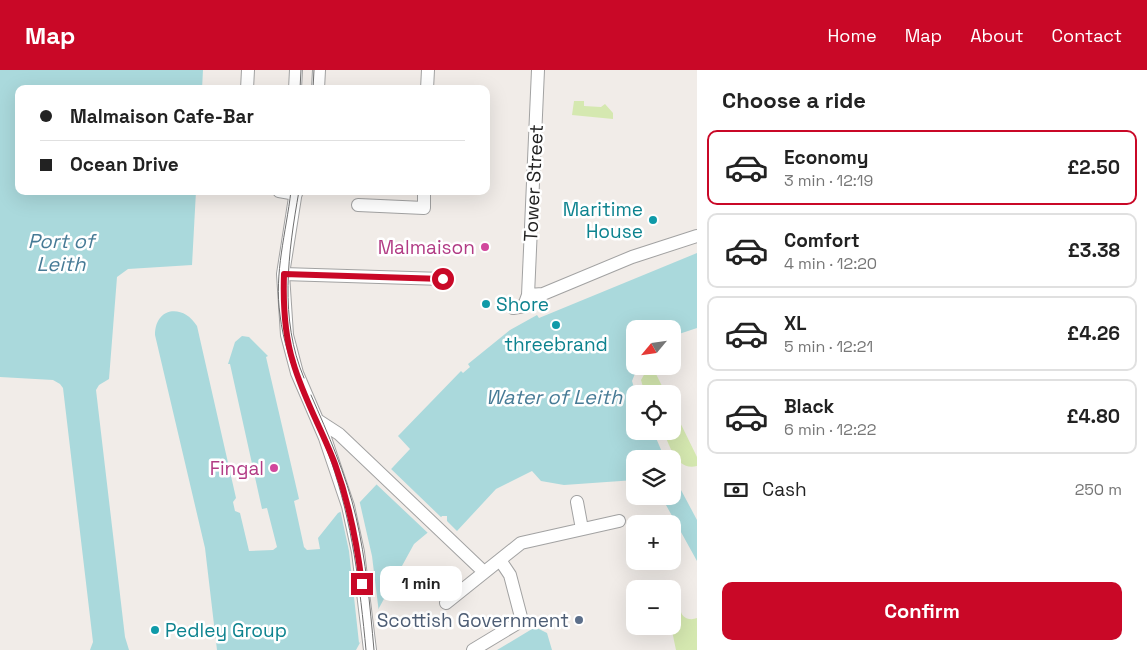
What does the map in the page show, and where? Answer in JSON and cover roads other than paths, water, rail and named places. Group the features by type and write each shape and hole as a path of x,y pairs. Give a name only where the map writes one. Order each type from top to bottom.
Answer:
{"street":[{"path":"247,85 248,70"},
{"path":"295,85 296,70"},
{"path":"318,85 319,70"},
{"path":"427,85 428,70"},
{"name":"Tower Street","path":"528,296 538,70"},
{"path":"296,195 284,274 284,314 293,361 319,422 345,494 358,552 370,650"},
{"path":"358,205 424,208 424,195"},
{"path":"514,308 524,306 528,296 543,294 632,257 697,236"},
{"path":"284,274 443,279"},
{"path":"319,422 346,442 484,572"},
{"path":"577,502 582,529"},
{"path":"446,603 521,543 619,521"},
{"path":"473,650 516,624 521,616 510,576 500,560"}],"water":[{"name":"Port of Leith","path":"0,70 203,70 202,85 15,85 15,195 196,195 192,265 128,269 117,277 109,379 99,385 96,390 125,637 129,650 90,650 93,642 63,388 53,380 0,377"},
{"name":"Water of Leith","path":"697,253 697,328 681,333 681,320 626,320 626,375 634,375 632,381 633,385 626,385 626,440 657,440 661,450 626,450 626,481 564,485 541,481 532,471 496,489 457,531 447,521 447,516 442,516 432,529 414,544 356,650 217,650 205,548 155,335 156,325 160,318 171,311 178,312 185,314 197,326 236,498 233,502 235,511 240,513 249,551 273,550 277,547 267,508 262,509 230,364 228,364 235,342 242,336 249,337 268,356 266,357 299,499 294,501 304,547 307,550 320,549 318,538 338,513 360,502 410,449 398,436 461,371 463,373 470,367 468,364 510,330 537,315 539,318"},
{"path":"681,490 697,520 697,561 681,532 681,515 672,515 666,505 681,505"},
{"path":"537,628 547,633 552,650 497,650 532,629"}],"tram line":[{"path":"300,85 301,70"},
{"path":"313,85 314,70"},
{"path":"290,195 278,284 283,334 294,371 324,443 338,484 350,531 358,578 366,650"},
{"path":"298,195 289,262 288,286 291,333 296,356 304,378"},
{"path":"311,395 342,470 356,517 365,566 374,650"}],"place":[{"name":"Maritime House","path":"653,220"},
{"name":"Malmaison","path":"485,247"},
{"name":"Shore","path":"486,304"},
{"name":"threebrand","path":"556,325"},
{"name":"Fingal","path":"274,468"},
{"name":"Scottish Government","path":"579,620"},
{"name":"Pedley Group","path":"155,630"}]}
